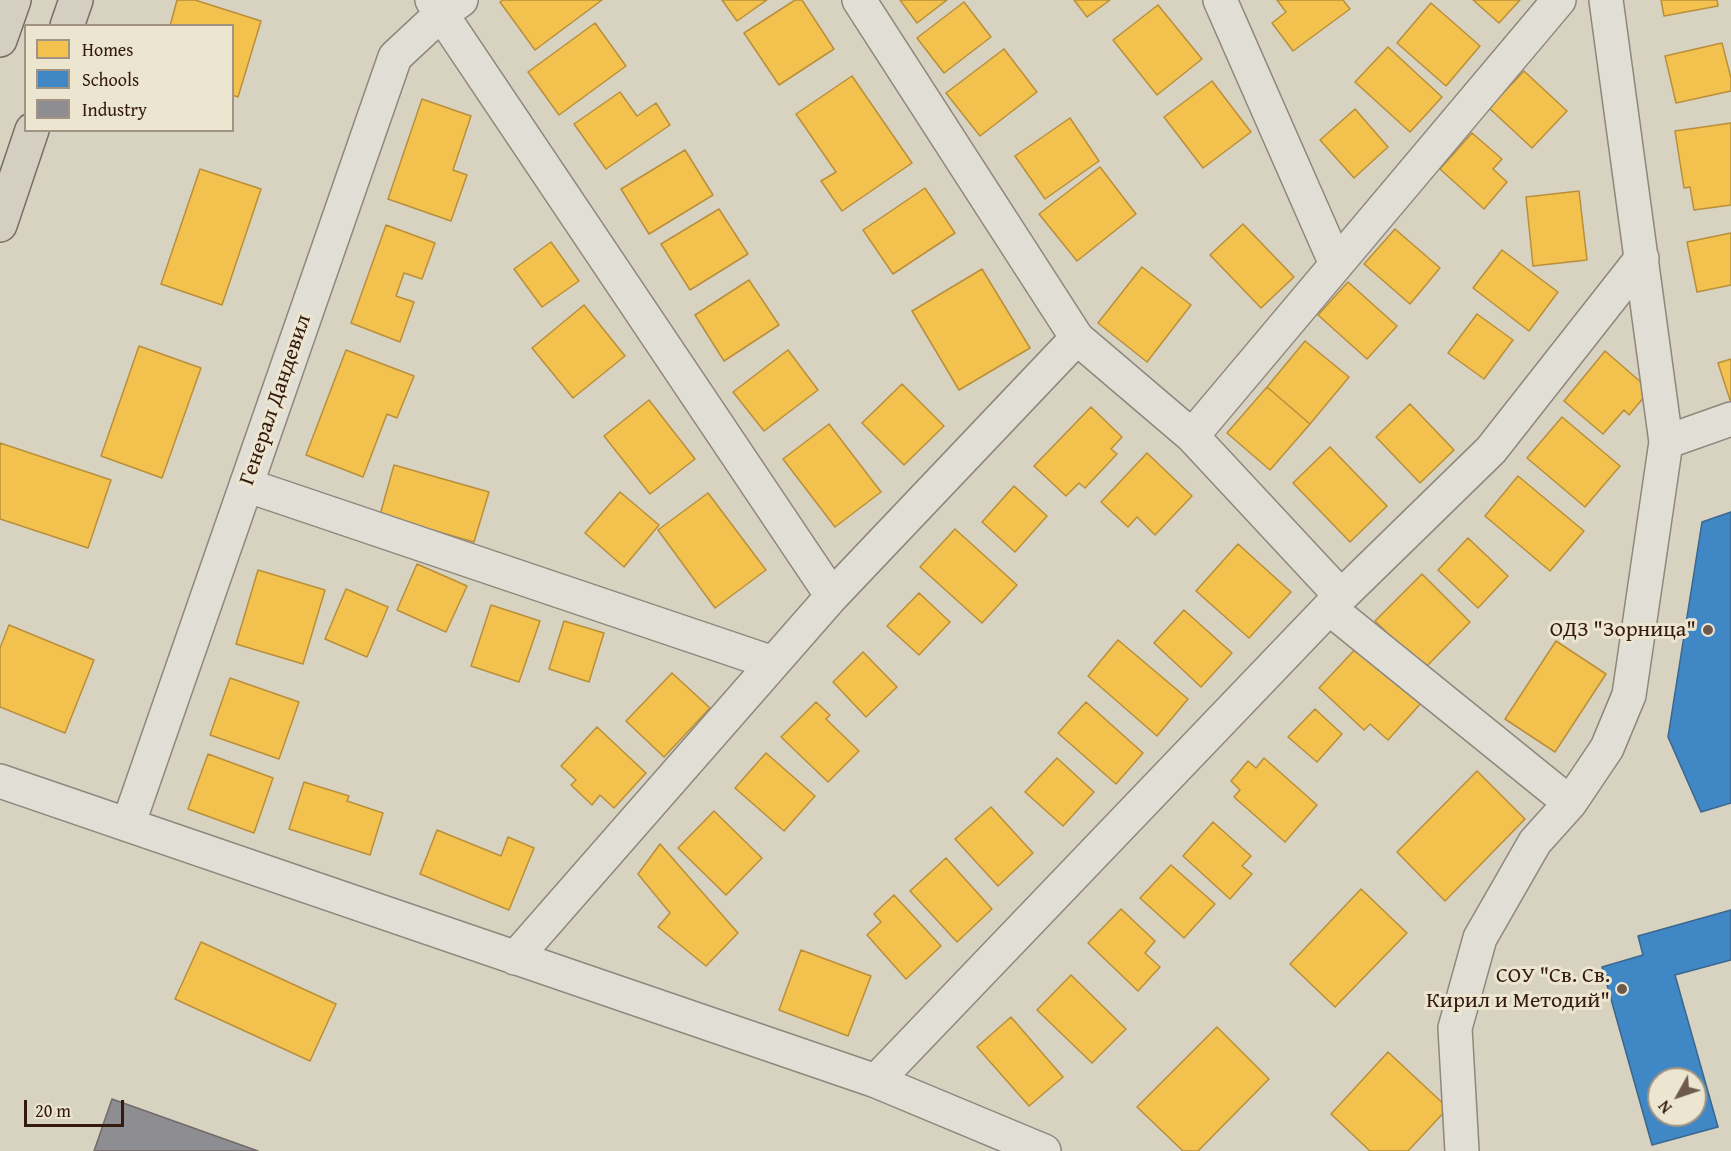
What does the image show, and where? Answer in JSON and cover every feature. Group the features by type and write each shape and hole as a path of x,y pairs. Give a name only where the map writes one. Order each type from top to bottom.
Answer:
{"main road":[{"path":"0,40 14,0"},
{"path":"69,24 76,0"},
{"path":"0,225 31,132"}],"street":[{"path":"859,0 1077,338 1192,436 1335,602 1570,803"},
{"path":"1220,0 1336,264"},
{"path":"1192,436 1559,0"},
{"path":"1462,1151 1455,1028 1480,938 1535,842 1570,803 1607,748 1629,695 1666,442 1606,0"},
{"path":"444,5 832,596"},
{"name":"Генерал Дандевил","path":"128,825 395,57 444,5"},
{"path":"876,1081 1335,602 1491,450 1642,258"},
{"path":"515,958 832,596 1077,338"},
{"path":"1666,442 1731,419"},
{"path":"246,485 773,663"},
{"path":"0,781 876,1081 1044,1151"}],"building: Homes":[{"path":"177,0 195,0 261,21 238,97 234,96 234,24 171,24"},
{"path":"503,0 602,0 535,50 500,2"},
{"path":"722,0 767,0 737,21"},
{"path":"795,0 802,0 834,49 779,85 744,33"},
{"path":"900,0 947,0 917,23"},
{"path":"1074,0 1110,0 1087,17"},
{"path":"1277,0 1343,0 1350,9 1293,51 1272,23 1286,12"},
{"path":"1473,0 1520,0 1499,23"},
{"path":"1661,0 1717,0 1718,6 1664,16"},
{"path":"964,2 991,37 944,73 917,38"},
{"path":"1431,3 1480,46 1446,86 1397,43"},
{"path":"1158,5 1202,59 1157,95 1113,40"},
{"path":"595,23 626,66 559,115 528,72"},
{"path":"1722,43 1731,78 1731,91 1676,103 1665,56"},
{"path":"1388,47 1442,97 1410,132 1355,82"},
{"path":"1004,49 1037,92 980,136 946,93"},
{"path":"1524,71 1567,111 1532,148 1489,108"},
{"path":"852,76 912,163 842,211 821,181 836,172 796,114"},
{"path":"1212,81 1251,132 1203,168 1164,117"},
{"path":"620,92 637,116 656,103 670,125 606,169 574,124"},
{"path":"422,99 471,116 453,170 467,175 451,221 388,199"},
{"path":"1355,109 1388,147 1354,178 1320,140"},
{"path":"1070,118 1099,161 1045,199 1015,156"},
{"path":"1731,123 1731,205 1694,210 1690,187 1684,188 1675,131"},
{"path":"1472,133 1502,159 1493,169 1507,182 1484,209 1440,169"},
{"path":"685,150 713,195 649,234 621,189"},
{"path":"1100,167 1136,214 1077,261 1039,214"},
{"path":"200,169 261,189 222,305 161,284"},
{"path":"925,188 955,233 893,274 863,230"},
{"path":"1579,191 1587,260 1533,266 1526,197"},
{"path":"719,209 748,254 690,290 661,244"},
{"path":"1243,224 1294,277 1261,308 1210,255"},
{"path":"386,225 435,243 422,279 404,273 396,296 414,302 400,342 351,323"},
{"path":"1395,229 1440,268 1410,304 1364,264"},
{"path":"1731,233 1731,285 1697,292 1687,242"},
{"path":"551,242 579,281 542,307 514,269"},
{"path":"1502,250 1558,292 1529,331 1473,288"},
{"path":"1142,267 1191,305 1147,362 1098,323"},
{"path":"982,269 1030,348 959,390 912,311"},
{"path":"749,280 779,325 724,361 695,315"},
{"path":"1348,282 1397,326 1367,359 1318,315"},
{"path":"584,305 625,356 573,398 532,348"},
{"path":"1477,314 1513,340 1484,379 1448,353"},
{"path":"1305,341 1349,377 1310,424 1267,387"},
{"path":"139,346 201,368 162,478 101,456"},
{"path":"346,350 414,376 397,418 387,414 363,477 306,455"},
{"path":"788,350 818,390 764,431 733,392"},
{"path":"1605,351 1650,390 1629,415 1624,410 1603,434 1564,401"},
{"path":"1731,359 1731,403 1718,363"},
{"path":"902,384 944,426 904,465 862,423"},
{"path":"1267,387 1310,424 1270,470 1227,433"},
{"path":"649,400 695,459 650,494 604,436"},
{"path":"1410,404 1454,450 1420,483 1376,437"},
{"path":"1091,407 1122,437 1111,449 1117,454 1085,488 1079,483 1066,496 1034,466"},
{"path":"1562,417 1620,466 1585,507 1527,458"},
{"path":"829,424 881,492 835,527 783,459"},
{"path":"0,443 111,480 88,548 0,519"},
{"path":"1330,447 1387,506 1350,542 1293,483"},
{"path":"1147,453 1192,496 1155,535 1137,517 1128,527 1101,502"},
{"path":"394,465 489,492 474,542 380,515"},
{"path":"1518,476 1584,531 1550,571 1485,516"},
{"path":"1014,486 1047,516 1015,552 982,522"},
{"path":"620,492 659,525 624,567 585,533"},
{"path":"708,493 766,570 715,608 658,530"},
{"path":"955,529 1017,585 982,623 920,567"},
{"path":"1468,538 1508,576 1478,608 1438,570"},
{"path":"1238,544 1291,592 1249,638 1196,591"},
{"path":"417,564 467,586 446,632 397,610"},
{"path":"258,570 325,590 303,664 236,644"},
{"path":"1422,574 1470,622 1424,669 1375,621"},
{"path":"346,589 388,607 367,657 325,639"},
{"path":"919,593 950,622 919,655 887,626"},
{"path":"491,605 540,621 519,682 471,666"},
{"path":"1184,610 1232,653 1201,687 1154,643"},
{"path":"564,621 604,633 589,682 549,669"},
{"path":"9,625 94,660 65,733 0,707 0,648"},
{"path":"1118,640 1188,699 1157,736 1088,676"},
{"path":"1556,641 1606,674 1555,752 1505,719"},
{"path":"1359,645 1422,702 1388,740 1370,724 1364,730 1319,688"},
{"path":"863,652 897,687 866,717 833,682"},
{"path":"672,673 710,708 664,757 626,721"},
{"path":"230,678 299,702 279,759 210,735"},
{"path":"816,702 830,715 826,719 859,751 828,782 781,737"},
{"path":"1086,702 1143,753 1116,784 1058,733"},
{"path":"1315,709 1342,734 1317,762 1288,737"},
{"path":"597,727 646,773 614,808 600,795 592,805 571,785 576,780 561,766"},
{"path":"766,753 815,796 784,831 735,788"},
{"path":"208,754 273,778 254,833 188,809"},
{"path":"1057,758 1094,792 1063,826 1025,792"},
{"path":"1264,758 1317,805 1285,842 1234,797 1240,790 1231,781 1248,761 1256,768"},
{"path":"1477,771 1525,819 1445,901 1397,852"},
{"path":"304,782 349,796 347,801 383,813 370,855 289,829"},
{"path":"991,807 1033,853 998,886 955,839"},
{"path":"714,811 762,858 726,895 678,848"},
{"path":"1213,822 1251,856 1242,866 1252,874 1230,899 1183,856"},
{"path":"437,830 501,856 508,837 534,848 509,910 420,874"},
{"path":"660,844 738,933 706,966 658,927 670,913 638,874"},
{"path":"946,858 992,909 957,942 910,891"},
{"path":"1171,865 1215,904 1184,938 1140,898"},
{"path":"1361,889 1407,933 1335,1007 1290,964"},
{"path":"894,895 941,946 906,979 867,935 881,922 874,914"},
{"path":"1121,909 1155,941 1145,953 1160,967 1138,991 1088,943"},
{"path":"201,942 336,1004 310,1061 175,999"},
{"path":"801,950 871,976 848,1036 779,1010"},
{"path":"1071,975 1126,1029 1092,1063 1037,1010"},
{"path":"1011,1017 1063,1077 1029,1106 977,1047"},
{"path":"1217,1027 1269,1079 1198,1151 1183,1151 1137,1107"},
{"path":"1388,1052 1448,1108 1408,1151 1370,1151 1331,1114"}],"building: Schools":[{"name":"ОДЗ \"Зорница\"","path":"1731,512 1731,803 1701,812 1668,737 1702,522"},
{"path":"1731,910 1731,960 1675,975 1701,1067 1647,1067 1647,1127 1707,1127 1707,1088 1718,1127 1652,1145 1602,967 1643,955 1638,936"}],"building: Industry":[{"path":"112,1099 258,1151 94,1151"}],"place":[{"name":"ОДЗ \"Зорница\"","path":"1708,630"},
{"name":"СОУ \"Св. Св. Кирил и Методий\"","path":"1622,989"}]}
